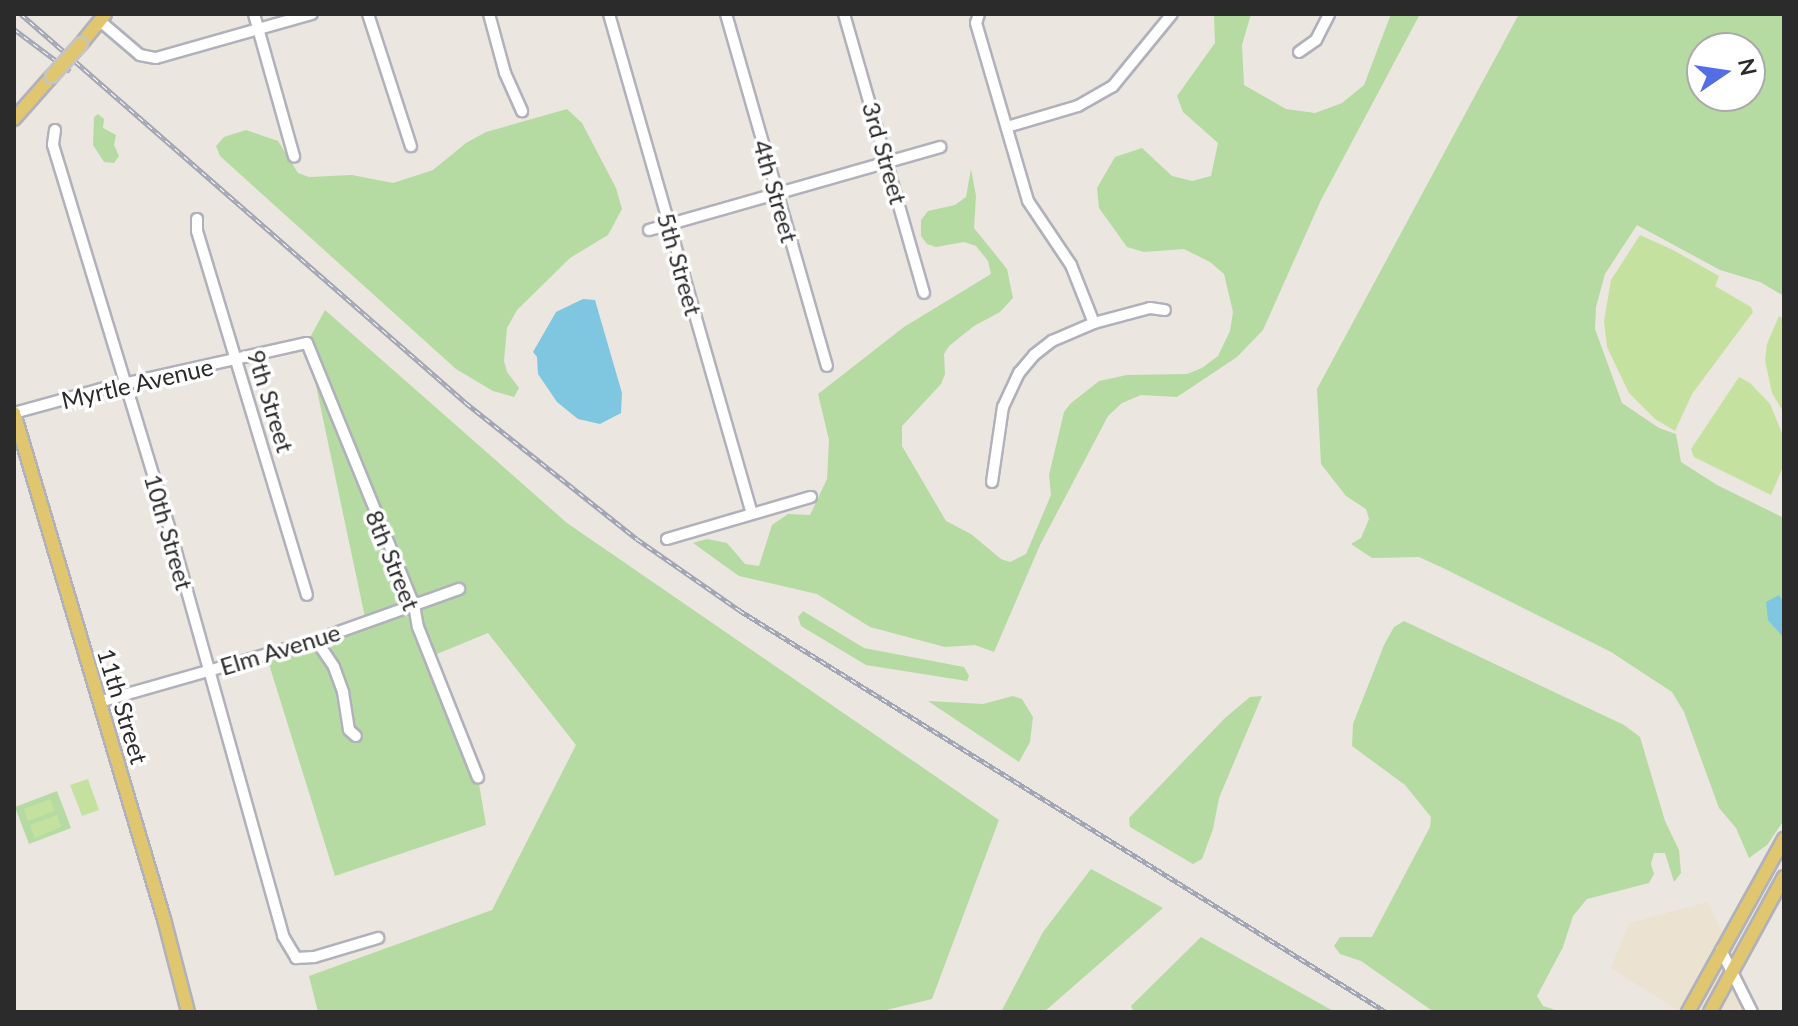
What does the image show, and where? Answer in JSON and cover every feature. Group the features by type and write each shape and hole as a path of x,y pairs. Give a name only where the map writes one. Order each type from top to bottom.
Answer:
{"main road":[{"path":"14,119 102,18"},
{"name":"11th Street","path":"14,413 188,1012"},
{"path":"1688,1012 1784,839"},
{"path":"1710,1012 1784,877"}],"street":[{"path":"254,14 294,156"},
{"path":"102,18 137,52 151,58 312,14"},
{"path":"368,14 411,146"},
{"path":"489,14 505,73 522,111"},
{"name":"5th Street","path":"609,14 752,514"},
{"name":"4th Street","path":"726,14 827,366"},
{"name":"3rd Street","path":"844,14 924,293"},
{"path":"1007,127 1078,106 1113,86 1172,14"},
{"path":"1299,52 1316,40 1329,14"},
{"path":"977,15 976,23 1028,201 1071,265 1094,323"},
{"name":"10th Street","path":"55,130 53,145 171,532 207,672 283,936 296,958 314,957 378,938"},
{"path":"649,230 940,147"},
{"name":"9th Street","path":"197,219 197,231 307,595"},
{"path":"992,482 1003,407 1019,373 1052,341 1094,323 1150,308 1165,310"},
{"name":"Myrtle Avenue","path":"14,413 124,384 307,343"},
{"name":"8th Street","path":"307,343 414,605 418,627 478,778"},
{"path":"667,539 811,497"},
{"name":"Elm Avenue","path":"99,702 316,640 459,589"},
{"path":"316,640 334,667 343,692 349,730 356,736"},
{"path":"1721,950 1752,1012"}],"shaded area":[{"path":"1708,902 1760,1012 1680,1012 1611,968 1629,923"}],"green space":[{"path":"1251,14 1242,45 1244,85 1286,109 1315,113 1342,103 1364,85 1391,14 1420,14 1321,200 1263,330 1237,357 1177,397 1141,395 1122,403 1108,416 1040,545 994,652 975,645 945,647 870,627 817,594 739,576 693,543 707,539 727,543 745,564 759,566 772,525 788,514 810,515 827,479 829,440 818,394 904,327 991,274 988,261 976,246 964,242 936,247 927,244 921,236 921,220 928,211 955,205 966,197 971,169 976,196 974,228 1007,269 1013,298 1000,312 974,326 949,346 944,354 945,374 941,384 902,426 902,446 946,521 971,534 1001,559 1010,562 1026,554 1051,495 1049,475 1064,412 1070,404 1099,381 1127,375 1187,374 1202,368 1218,356 1230,331 1233,312 1224,274 1210,262 1184,249 1144,252 1127,247 1099,208 1097,188 1115,157 1142,148 1172,176 1192,181 1211,176 1218,143 1183,112 1177,96 1215,43 1214,15"},
{"path":"1519,14 1784,14 1784,296 1760,282 1720,270 1637,225 1605,274 1596,307 1595,329 1622,403 1659,428 1676,434 1681,462 1717,485 1784,518 1784,820 1767,845 1749,858 1736,828 1719,808 1684,712 1672,692 1611,652 1419,557 1372,558 1351,544 1361,538 1369,519 1366,509 1346,496 1321,464 1317,389"},
{"path":"567,109 582,123 616,188 622,209 608,235 570,258 517,310 507,328 504,361 507,372 519,388 514,397 493,391 456,369 220,156 216,146 224,137 246,130 278,141 298,173 309,177 352,175 393,183 433,170 466,143 486,132"},
{"path":"98,114 104,119 103,128 116,135 114,145 119,156 114,163 104,162 93,145 94,117"},
{"path":"1640,235 1719,276 1715,286 1751,307 1753,312 1692,394 1675,431 1655,419 1629,393 1607,347 1604,321 1611,280"},
{"path":"325,310 567,523 999,820 932,999 878,1012 318,1012 309,976 492,910 576,745 488,633 432,656 478,778 486,825 335,876 268,661 367,627 307,343"},
{"path":"1779,316 1784,319 1784,413 1772,393 1765,360 1767,344"},
{"path":"1739,377 1750,383 1770,404 1783,436 1782,469 1771,495 1694,457 1691,449"},
{"path":"803,611 864,648 964,667 969,676 967,681 866,665 801,626 798,617"},
{"path":"1404,621 1624,725 1640,737 1665,821 1679,850 1681,873 1674,882 1665,853 1654,853 1651,864 1654,874 1649,883 1587,899 1573,916 1563,947 1537,996 1543,1006 1562,1012 1434,1012 1361,961 1340,954 1334,946 1340,937 1372,937 1430,827 1431,817 1405,785 1352,746 1353,724 1384,645 1394,627"},
{"path":"1013,696 1022,699 1033,717 1030,742 1019,762 928,701 983,704"},
{"path":"1262,696 1219,798 1213,829 1202,859 1193,864 1130,827 1129,818 1225,718 1250,697"},
{"path":"88,779 99,810 82,816 70,785"},
{"path":"57,791 71,828 29,844 15,807"},
{"path":"50,799 55,811 28,821 24,809"},
{"path":"57,815 61,827 35,838 30,825"},
{"path":"1091,869 1163,908 1044,1012 1001,1012 1043,932"},
{"path":"1201,937 1335,1012 1134,1012 1131,1006"}],"water":[{"path":"583,299 595,300 622,393 621,413 600,424 578,419 557,402 538,374 537,357 533,352 556,312"},
{"path":"1779,595 1784,603 1784,638 1768,620 1766,602"}],"railway":[{"path":"21,14 466,403 637,539 739,610 1386,1012"},
{"path":"14,29 70,71"}]}
